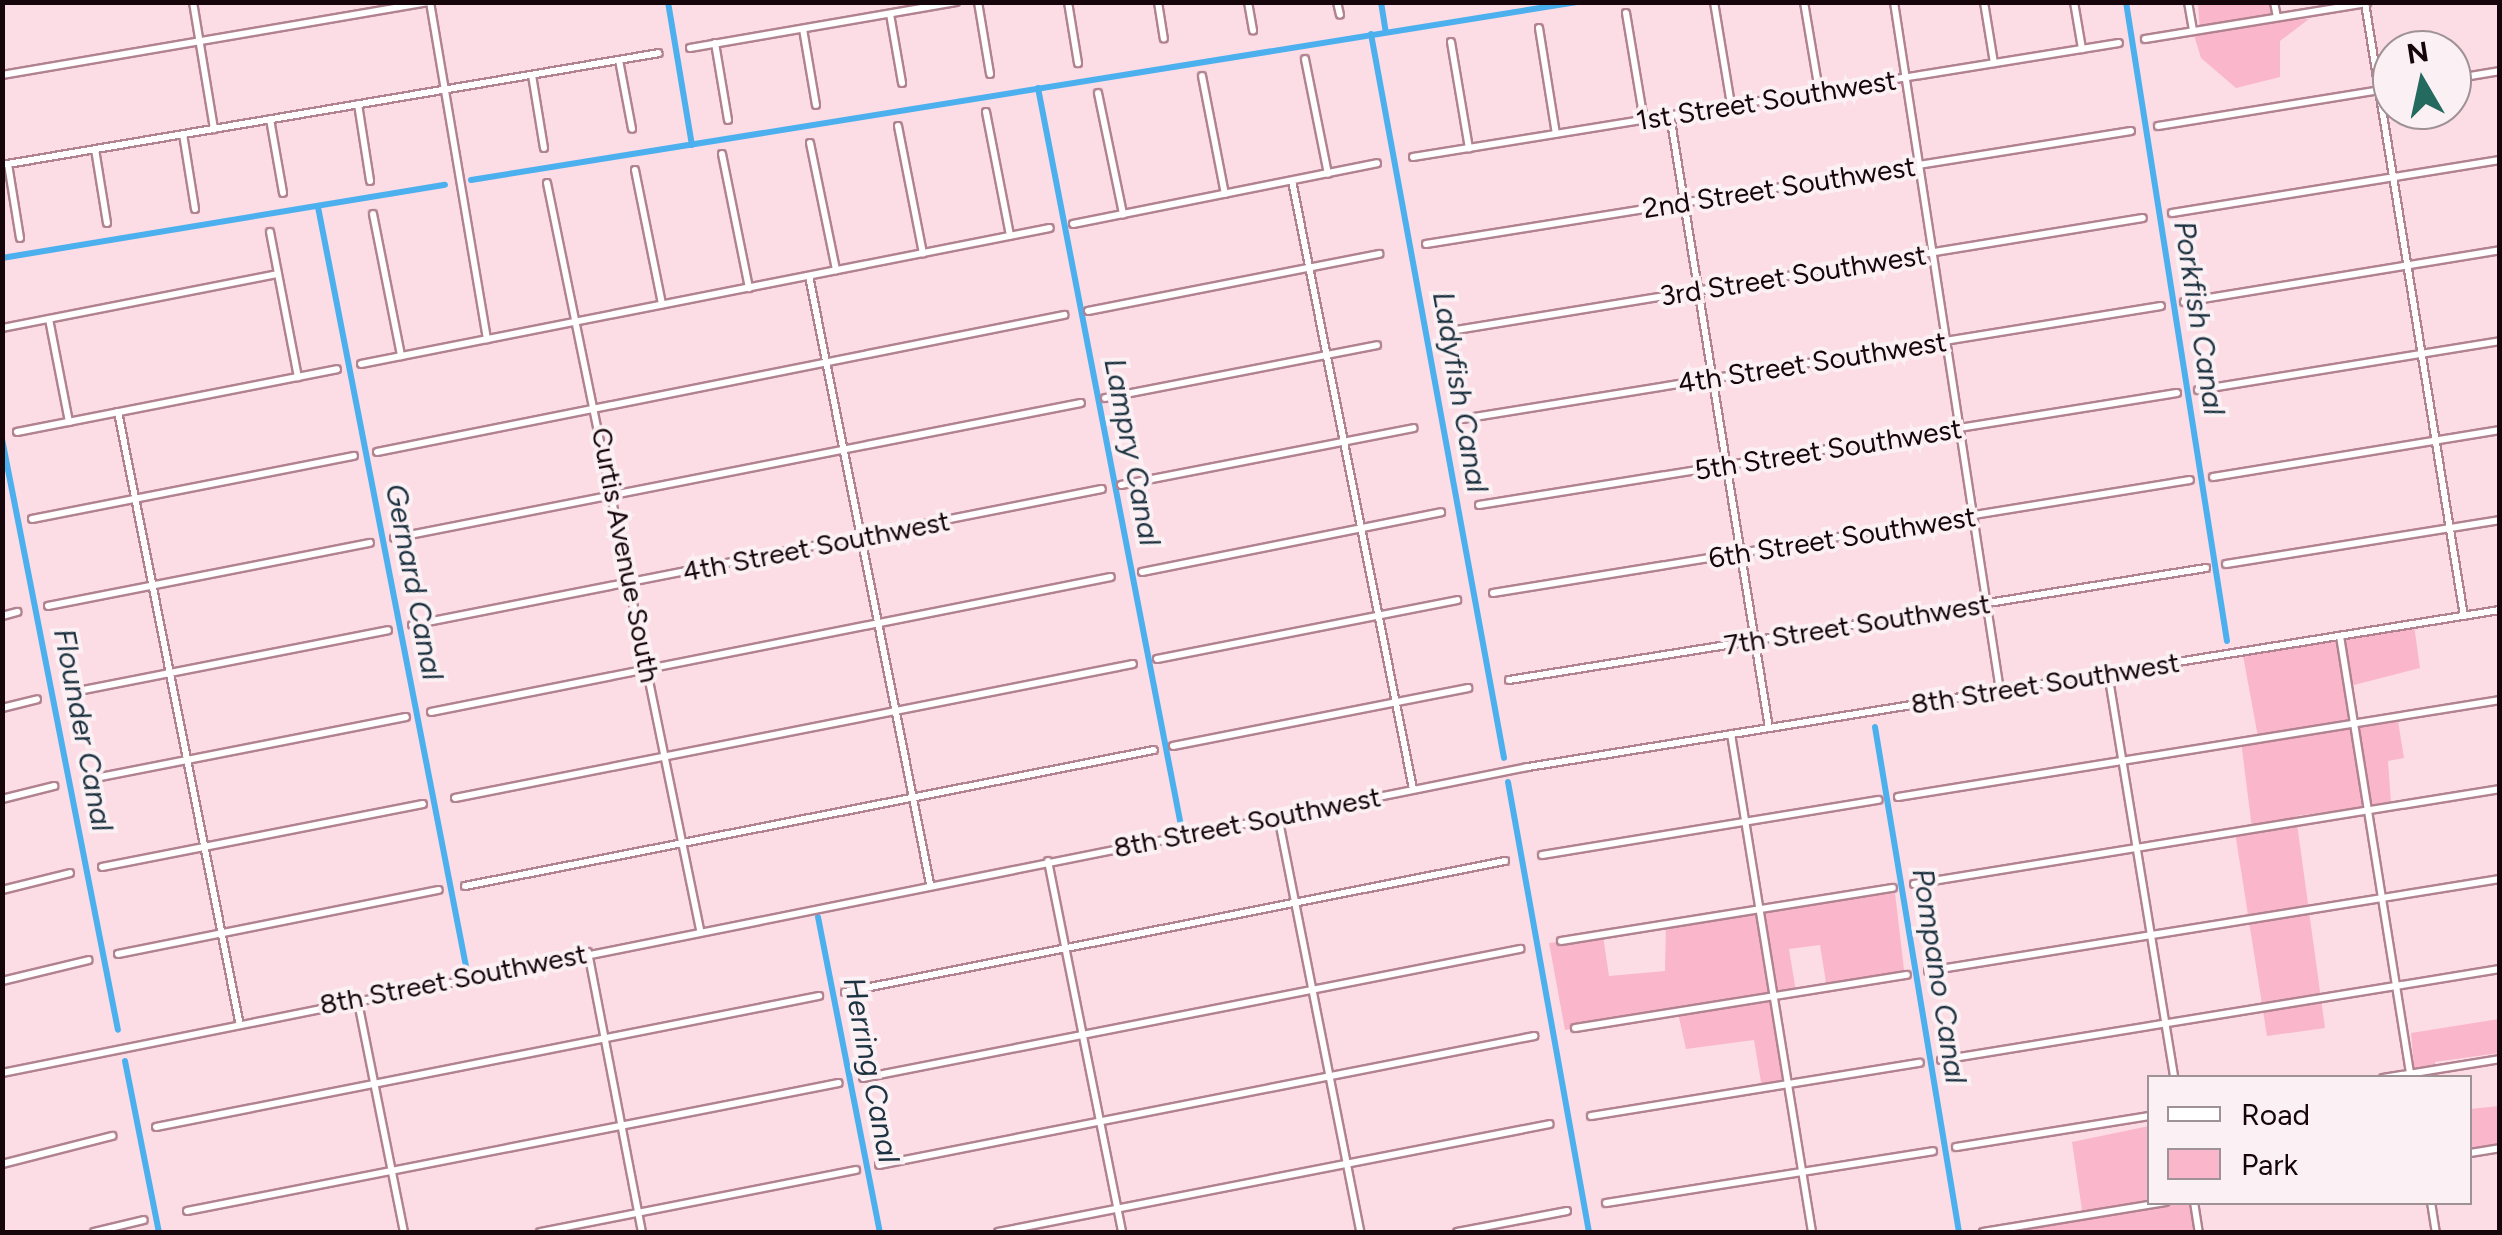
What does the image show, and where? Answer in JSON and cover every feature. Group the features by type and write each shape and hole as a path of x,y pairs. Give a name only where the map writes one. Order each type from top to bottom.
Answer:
{"street":[{"path":"193,2 214,129"},
{"path":"2,75 429,2 487,339"},
{"path":"690,48 890,14 905,7 956,2"},
{"path":"978,2 990,74"},
{"path":"1068,2 1078,62"},
{"path":"1158,2 1164,39"},
{"path":"1248,2 1253,32"},
{"path":"1338,2 1340,15"},
{"path":"1714,2 1731,105"},
{"path":"1804,2 1819,91"},
{"path":"1894,2 1915,165 2000,691"},
{"path":"1984,2 1994,63"},
{"path":"2074,2 2082,49"},
{"path":"2188,2 2193,30"},
{"path":"2274,2 2277,17"},
{"path":"2145,39 2367,3 2372,39"},
{"path":"1626,13 1644,120"},
{"path":"890,14 902,83"},
{"path":"1540,28 1556,134"},
{"path":"803,29 816,105"},
{"path":"1452,42 1469,148"},
{"name":"1st Street Southwest","path":"1414,157 2119,43"},
{"path":"716,44 728,120"},
{"path":"20,238 5,164 659,53"},
{"path":"1305,59 1328,174"},
{"path":"619,60 632,129"},
{"path":"2472,75 2500,71"},
{"path":"532,75 544,148"},
{"path":"1202,76 1226,194"},
{"path":"2158,126 2372,91"},
{"path":"1098,93 1123,214"},
{"path":"358,104 370,181"},
{"path":"986,112 1010,236"},
{"path":"1670,115 1769,728"},
{"path":"270,119 283,193"},
{"path":"898,126 922,254"},
{"name":"2nd Street Southwest","path":"1426,244 2132,130"},
{"path":"2386,130 2464,616"},
{"path":"183,134 196,209"},
{"path":"810,143 836,270"},
{"path":"95,149 108,222"},
{"path":"722,154 749,288"},
{"path":"2172,214 2500,160"},
{"path":"1073,224 1377,164"},
{"path":"635,170 662,304"},
{"path":"1292,181 1413,789"},
{"name":"Curtis Avenue South","path":"547,183 597,408 700,930"},
{"path":"373,214 401,356"},
{"name":"3rd Street Southwest","path":"1444,332 2142,218"},
{"path":"361,364 1050,228"},
{"path":"270,232 298,377"},
{"path":"2184,302 2500,250"},
{"path":"1088,311 1379,254"},
{"path":"2,328 278,274"},
{"path":"810,276 930,884"},
{"name":"4th Street Southwest","path":"1462,419 2161,306"},
{"path":"378,452 1064,316"},
{"path":"49,319 69,422"},
{"path":"2198,390 2500,340"},
{"path":"1105,398 1377,345"},
{"path":"18,432 337,369"},
{"name":"5th Street Southwest","path":"1479,505 2176,393"},
{"path":"394,538 1082,402"},
{"path":"118,412 238,1021"},
{"path":"1121,485 1414,428"},
{"path":"2213,476 2500,430"},
{"path":"32,520 354,456"},
{"name":"6th Street Southwest","path":"1493,593 2190,480"},
{"name":"4th Street Southwest","path":"412,625 1102,489"},
{"path":"1142,572 1441,512"},
{"path":"2226,564 2500,520"},
{"path":"48,606 370,543"},
{"name":"7th Street Southwest","path":"1509,680 2206,568"},
{"path":"432,712 1111,577"},
{"path":"1157,659 1457,600"},
{"name":"8th Street Southwest","path":"2,1073 238,1021 1413,789 2500,610"},
{"path":"2,616 17,612"},
{"path":"68,693 388,630"},
{"path":"2340,636 2411,1075 2500,1059"},
{"path":"455,798 1133,664"},
{"path":"2108,673 2174,1075"},
{"path":"1173,746 1468,688"},
{"path":"2,708 37,699"},
{"path":"1898,797 2500,700"},
{"path":"84,780 406,717"},
{"path":"1731,734 1812,1232"},
{"path":"465,886 1154,750"},
{"path":"2,799 54,786"},
{"path":"1914,884 2500,789"},
{"path":"1542,854 1879,800"},
{"path":"102,867 423,804"},
{"path":"1278,816 1360,1232"},
{"path":"1048,861 1122,1232"},
{"path":"845,992 1505,861"},
{"path":"2,890 70,873"},
{"path":"1928,971 2500,879"},
{"path":"1561,941 1893,888"},
{"path":"118,954 440,890"},
{"path":"863,1078 1520,949"},
{"path":"588,952 642,1232"},
{"path":"2,981 89,960"},
{"path":"1941,1060 2500,969"},
{"path":"1574,1028 1907,975"},
{"path":"156,1127 820,996"},
{"path":"358,998 404,1232"},
{"path":"879,1165 1534,1036"},
{"path":"1591,1116 1920,1063"},
{"path":"188,1211 839,1083"},
{"path":"1956,1147 2147,1116"},
{"path":"998,1232 1550,1124"},
{"path":"2,1164 112,1136"},
{"path":"2472,1153 2500,1148"},
{"path":"1606,1203 1934,1150"},
{"path":"540,1232 856,1170"},
{"path":"1982,1232 2148,1205"},
{"path":"2194,1205 2199,1232"},
{"path":"2432,1205 2436,1232"},
{"path":"1456,1232 1567,1211"},
{"path":"94,1232 144,1220"}],"green space":[{"path":"2198,3 2270,3 2277,21 2309,19 2280,41 2280,77 2236,88 2201,58 2194,35 2200,33"},
{"path":"2414,625 2420,668 2350,686 2355,725 2398,721 2404,758 2388,761 2391,803 2296,816 2325,1028 2267,1036 2235,832 2252,829 2241,741 2258,737 2242,650"},
{"path":"1895,893 1905,978 1827,989 1820,945 1789,949 1796,992 1774,995 1788,1086 1762,1088 1754,1040 1686,1049 1678,1013 1565,1030 1549,943 1603,936 1609,976 1665,971 1666,922"},
{"path":"2499,1019 2499,1053 2435,1062 2437,1075 2415,1075 2411,1033"},
{"path":"2499,1106 2499,1148 2472,1152 2472,1109"},
{"path":"2147,1126 2147,1205 2197,1205 2202,1232 2001,1232 2083,1217 2072,1142"}],"waterway":[{"path":"668,2 692,145"},
{"name":"Ladyfish Canal","path":"1381,2 1386,32"},
{"path":"471,180 1577,2"},
{"name":"Porkfish Canal","path":"2126,2 2227,641"},
{"name":"Ladyfish Canal","path":"1371,34 1504,758"},
{"name":"Lampry Canal","path":"1038,88 1181,826"},
{"path":"2,258 445,185"},
{"name":"Gernard Canal","path":"318,207 466,966"},
{"name":"Flounder Canal","path":"2,439 118,1030"},
{"name":"Pompano Canal","path":"1875,727 1959,1232"},
{"name":"Ladyfish Canal","path":"1508,782 1589,1232"},
{"name":"Herring Canal","path":"818,917 880,1232"},
{"name":"Flounder Canal","path":"125,1061 159,1232"}]}
